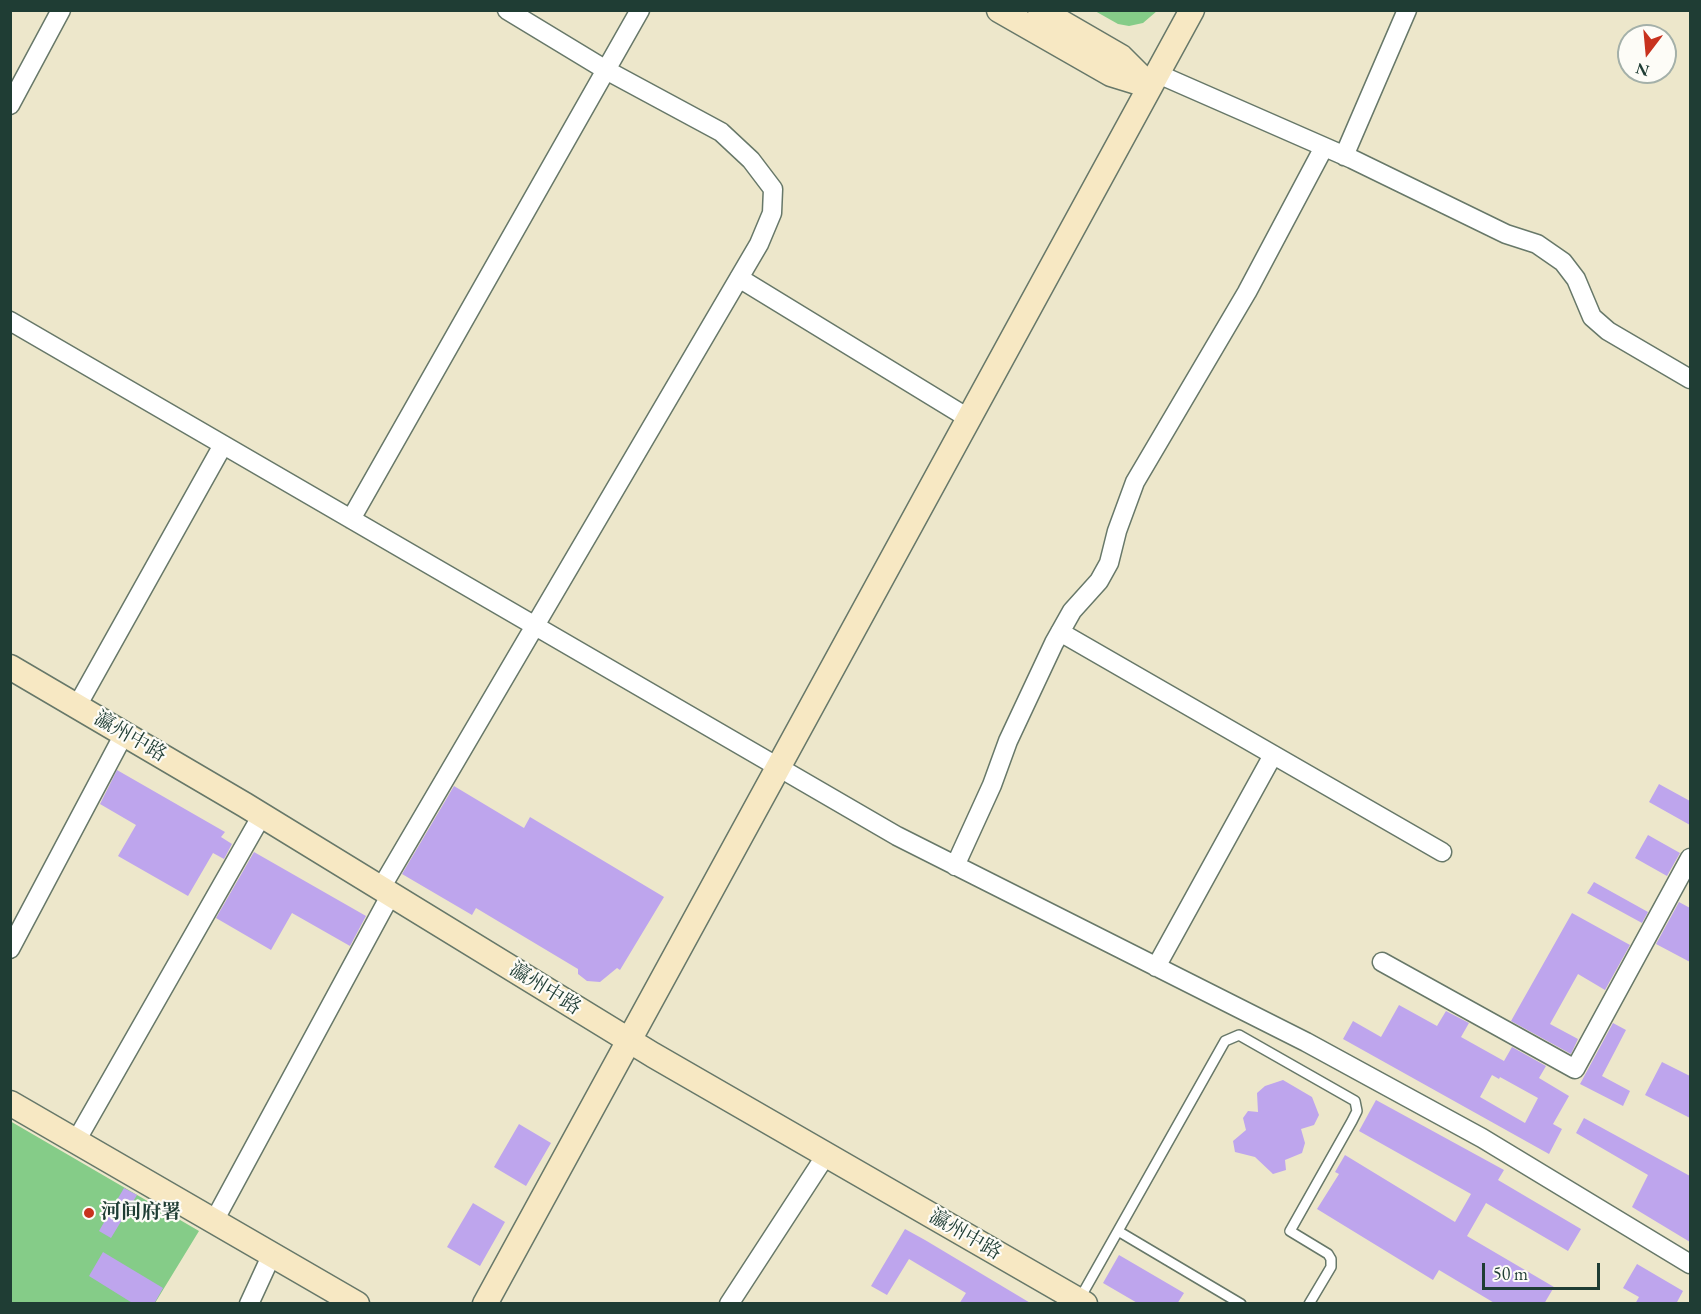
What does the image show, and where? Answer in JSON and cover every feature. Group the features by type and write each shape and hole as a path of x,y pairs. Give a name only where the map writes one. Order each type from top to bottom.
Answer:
{"street":[{"path":"10,105 60,10"},
{"path":"214,1221 386,891 535,626 759,244 772,213 773,189 751,160 721,132 606,70 507,10"},
{"path":"351,519 639,10"},
{"path":"999,10 1111,74 1154,80"},
{"path":"1040,10 1121,57 1154,80 1344,156 1506,234 1537,244 1563,262 1576,279 1592,317 1608,330 1690,379"},
{"path":"485,1304 631,1041 1192,10"},
{"path":"1344,156 1407,10"},
{"path":"955,866 992,785 1008,741 1060,632 1072,611 1099,582 1108,563 1135,482 1247,292 1323,149"},
{"path":"739,278 968,418"},
{"path":"10,321 897,836 1306,1042 1417,1102 1690,1264"},
{"path":"77,706 223,445"},
{"path":"1060,632 1442,852"},
{"name":"瀛州中路","path":"10,667 262,815 631,1041 1082,1302"},
{"path":"10,949 124,734"},
{"path":"1156,967 1273,755"},
{"path":"76,1141 262,815"},
{"path":"1382,962 1575,1069 1690,858"},
{"path":"10,1103 357,1304"},
{"path":"729,1304 826,1155"},
{"path":"249,1304 272,1254"}],"lane":[{"path":"1082,1302 1118,1231 1225,1041 1239,1035 1355,1101 1357,1111 1290,1231 1328,1254 1331,1259 1331,1267 1309,1304"},
{"path":"1118,1231 1241,1304"}],"green space":[{"path":"1095,11 1157,11 1143,23 1129,26 1118,24"},
{"name":"河间府署","path":"10,1121 199,1231 155,1303 11,1303"}],"building":[{"path":"117,770 225,832 221,837 232,844 224,859 213,853 188,896 118,856 136,825 100,804"},
{"path":"1659,784 1690,801 1690,825 1649,802"},
{"path":"454,786 524,828 530,817 664,897 620,970 617,968 600,982 587,981 578,974 578,969 476,908 472,915 402,874"},
{"path":"1648,835 1680,853 1667,876 1635,858"},
{"path":"254,852 366,916 350,946 292,913 271,950 216,918"},
{"path":"1594,882 1648,912 1642,923 1587,893"},
{"path":"1679,902 1690,908 1690,962 1656,944"},
{"path":"1572,913 1630,945 1605,990 1578,974 1550,1024 1578,1039 1571,1054 1511,1021"},
{"path":"1399,1005 1437,1026 1446,1011 1469,1023 1461,1037 1504,1061 1512,1047 1546,1066 1539,1078 1569,1096 1553,1124 1562,1129 1549,1154 1343,1039 1353,1021 1381,1037","holes":["1492,1075 1499,1079 1500,1077 1538,1098 1525,1123 1480,1097"]},
{"path":"1613,1023 1626,1030 1602,1076 1630,1091 1623,1106 1580,1084"},
{"path":"1662,1062 1690,1076 1690,1118 1645,1095"},
{"path":"1283,1080 1312,1097 1319,1115 1314,1125 1301,1129 1305,1143 1302,1153 1285,1160 1286,1170 1273,1174 1255,1157 1235,1152 1233,1141 1246,1130 1243,1118 1248,1111 1258,1112 1257,1093 1265,1086"},
{"path":"1376,1100 1504,1170 1498,1180 1581,1229 1568,1251 1486,1203 1467,1236 1554,1287 1544,1304 1496,1304 1439,1270 1433,1280 1317,1209 1339,1174 1335,1172 1345,1155 1455,1222 1471,1194 1359,1131"},
{"path":"1584,1118 1690,1176 1690,1242 1632,1207 1648,1175 1576,1133"},
{"path":"519,1124 551,1143 526,1186 494,1167"},
{"path":"124,1188 137,1195 111,1238 99,1231"},
{"path":"473,1203 505,1222 480,1266 447,1247"},
{"path":"905,1229 1032,1304 959,1304 966,1293 909,1259 887,1295 871,1286"},
{"path":"103,1252 163,1288 154,1304 134,1304 89,1276"},
{"path":"1119,1255 1184,1293 1177,1304 1139,1304 1103,1283"},
{"path":"1637,1264 1683,1291 1676,1304 1635,1304 1639,1297 1623,1288"}],"place":[{"name":"河间府署","path":"89,1213"}]}
